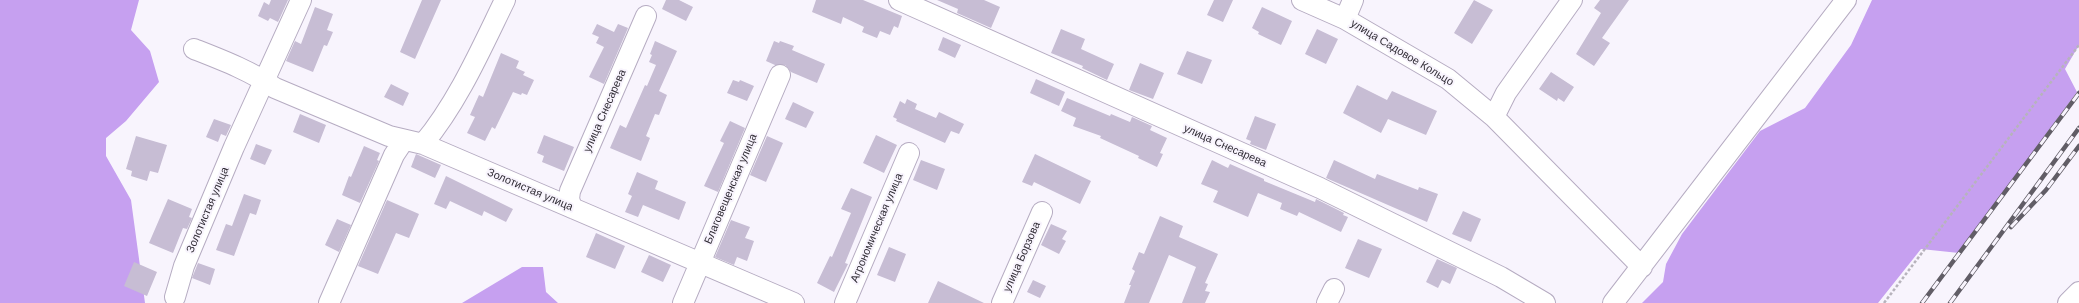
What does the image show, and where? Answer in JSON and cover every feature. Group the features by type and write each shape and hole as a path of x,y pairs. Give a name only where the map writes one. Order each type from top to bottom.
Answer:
{"street":[{"path":"265,80 301,0"},
{"path":"329,303 394,155 438,126 468,74 505,0"},
{"name":"улица Снесарева","path":"899,0 1320,188 1501,277 1545,303"},
{"name":"улица Садовое Кольцо","path":"1302,0 1345,19 1448,79 1494,117 1642,267"},
{"path":"1345,19 1353,0"},
{"path":"1494,117 1506,92 1572,0"},
{"path":"1613,303 1846,0"},
{"name":"улица Снесарева","path":"572,208 569,199 570,191 646,16"},
{"name":"Золотистая улица","path":"194,49 265,80 275,88 389,136 414,142 794,303"},
{"name":"Благовещенская улица","path":"683,303 780,75"},
{"name":"Золотистая улица","path":"175,296 187,260 265,80"},
{"name":"Агрономическая улица","path":"844,303 909,153"},
{"name":"улица Борзова","path":"1002,303 1042,212"},
{"path":"2068,303 2079,292"}],"path":[{"path":"1884,303 2079,45"}],"shaded area":[{"path":"0,0 139,0 131,30 150,51 159,82 126,121 106,138 106,156 131,200 145,303 0,303"},
{"path":"1872,0 2079,0 2079,45 2065,69 2077,92 1959,253 1921,249 1878,303 1642,303 1663,282 1666,264 1682,234 1760,131 1805,108 1851,45"},
{"path":"522,267 543,267 546,292 558,303 462,303"}],"building":[{"path":"271,0 288,0 278,22 270,18 268,21 258,16 264,2 269,5"},
{"path":"422,0 441,0 415,59 400,52"},
{"path":"666,0 679,0 693,7 686,21 662,9"},
{"path":"816,0 863,0 902,16 898,28 894,26 890,35 880,31 877,38 862,32 864,27 843,17 841,24 812,12"},
{"path":"937,0 984,0 1000,7 991,28 957,13 958,9"},
{"path":"1214,0 1233,0 1223,22 1207,15"},
{"path":"1474,0 1493,10 1472,44 1454,33"},
{"path":"1600,0 1629,0 1602,38 1610,43 1594,66 1576,54 1601,13 1594,8"},
{"path":"315,7 333,14 327,30 333,32 327,46 324,45 313,72 286,61 295,41 301,44"},
{"path":"1262,7 1292,21 1281,45 1258,34 1259,32 1252,28"},
{"path":"597,24 614,32 618,24 628,28 604,84 589,77 604,47 596,43 599,37 592,34"},
{"path":"1061,29 1085,39 1081,49 1114,64 1107,80 1082,68 1083,66 1051,53"},
{"path":"1317,29 1338,39 1326,64 1305,54"},
{"path":"943,37 961,45 955,58 938,50"},
{"path":"655,41 677,51 659,91 667,95 659,115 655,114 646,136 650,138 641,161 610,148 620,125 626,128 645,85 647,86 656,65 649,62 652,55 650,54"},
{"path":"774,41 779,43 780,41 794,46 792,50 825,64 817,83 791,72 785,65 775,65 766,61"},
{"path":"1187,51 1212,60 1202,84 1177,74"},
{"path":"501,53 519,61 516,68 525,72 523,75 534,80 527,95 522,93 521,95 513,92 495,129 492,127 485,141 467,133 475,117 470,115 479,95 483,97"},
{"path":"1140,63 1164,73 1153,99 1129,90"},
{"path":"1551,72 1574,87 1564,102 1558,98 1557,101 1539,89"},
{"path":"1036,79 1065,92 1059,106 1030,93"},
{"path":"733,80 739,82 740,80 754,86 747,101 727,93"},
{"path":"391,84 409,93 403,106 384,97"},
{"path":"1357,85 1387,100 1392,91 1437,111 1426,135 1388,119 1381,133 1343,113"},
{"path":"1067,98 1110,116 1111,114 1130,122 1132,117 1152,126 1150,130 1167,138 1160,153 1163,154 1157,167 1138,158 1139,156 1100,138 1101,136 1073,126 1076,118 1061,111"},
{"path":"907,99 917,104 915,109 936,118 939,112 964,124 959,134 951,131 945,143 896,121 897,119 893,117 900,101 905,104"},
{"path":"793,102 814,112 806,128 785,119"},
{"path":"300,114 326,125 319,143 293,132"},
{"path":"1255,116 1276,124 1266,150 1250,144 1251,141 1246,139"},
{"path":"214,119 231,125 226,136 221,134 218,142 206,137"},
{"path":"730,121 745,128 718,192 704,186 724,143 720,141"},
{"path":"544,135 574,147 564,171 542,162 544,156 537,153"},
{"path":"876,135 897,145 884,173 863,163"},
{"path":"136,136 167,145 158,173 150,171 147,181 131,176 132,171 126,169"},
{"path":"767,136 783,143 766,182 750,175"},
{"path":"256,144 272,150 265,165 250,159"},
{"path":"364,146 380,153 377,160 379,161 360,203 342,195 349,176 351,177"},
{"path":"416,154 441,165 435,178 411,167"},
{"path":"1035,154 1091,181 1080,204 1034,182 1032,186 1022,182"},
{"path":"921,160 945,169 937,190 913,180"},
{"path":"1212,160 1228,168 1230,164 1264,179 1264,181 1315,202 1316,199 1344,213 1343,215 1348,217 1341,232 1299,212 1297,216 1280,209 1282,203 1258,193 1248,217 1213,202 1218,191 1201,184"},
{"path":"1334,160 1375,179 1377,174 1418,190 1419,187 1438,194 1427,222 1326,178"},
{"path":"637,172 658,181 655,189 686,202 679,220 643,205 638,217 625,212 632,196 628,194"},
{"path":"446,176 513,209 506,222 484,211 482,216 450,201 446,209 434,204"},
{"path":"851,188 872,197 845,263 848,264 834,292 817,283 830,256 832,257 851,213 841,209"},
{"path":"244,194 261,200 256,215 250,213 234,256 216,250 226,224 232,226"},
{"path":"168,199 192,209 189,217 192,218 187,229 183,228 173,253 149,243"},
{"path":"387,200 419,214 409,238 396,233 378,274 358,266"},
{"path":"1463,211 1481,219 1471,242 1452,234"},
{"path":"1160,216 1183,226 1179,237 1218,254 1205,283 1208,284 1205,291 1210,292 1205,303 1182,303 1196,267 1169,255 1149,303 1124,303 1135,271 1132,269 1139,252 1144,254"},
{"path":"337,219 351,225 339,252 325,245"},
{"path":"731,220 750,227 745,238 754,241 747,261 737,257 734,265 715,257"},
{"path":"1051,224 1067,231 1062,239 1066,241 1059,254 1041,245"},
{"path":"596,233 625,246 615,269 586,257"},
{"path":"1358,239 1382,249 1369,278 1345,268"},
{"path":"889,247 906,254 895,282 877,275"},
{"path":"649,255 671,265 663,282 641,272"},
{"path":"1437,259 1457,268 1450,284 1442,280 1438,288 1426,282"},
{"path":"134,262 157,272 147,296 124,286"},
{"path":"198,263 215,269 210,285 192,278"},
{"path":"1033,280 1046,286 1040,298 1027,292"},
{"path":"938,281 984,303 928,303"}],"railway":[{"path":"1922,303 2079,93"},
{"path":"1950,303 2079,128"},
{"path":"2011,227 2046,190 2079,146"}]}
